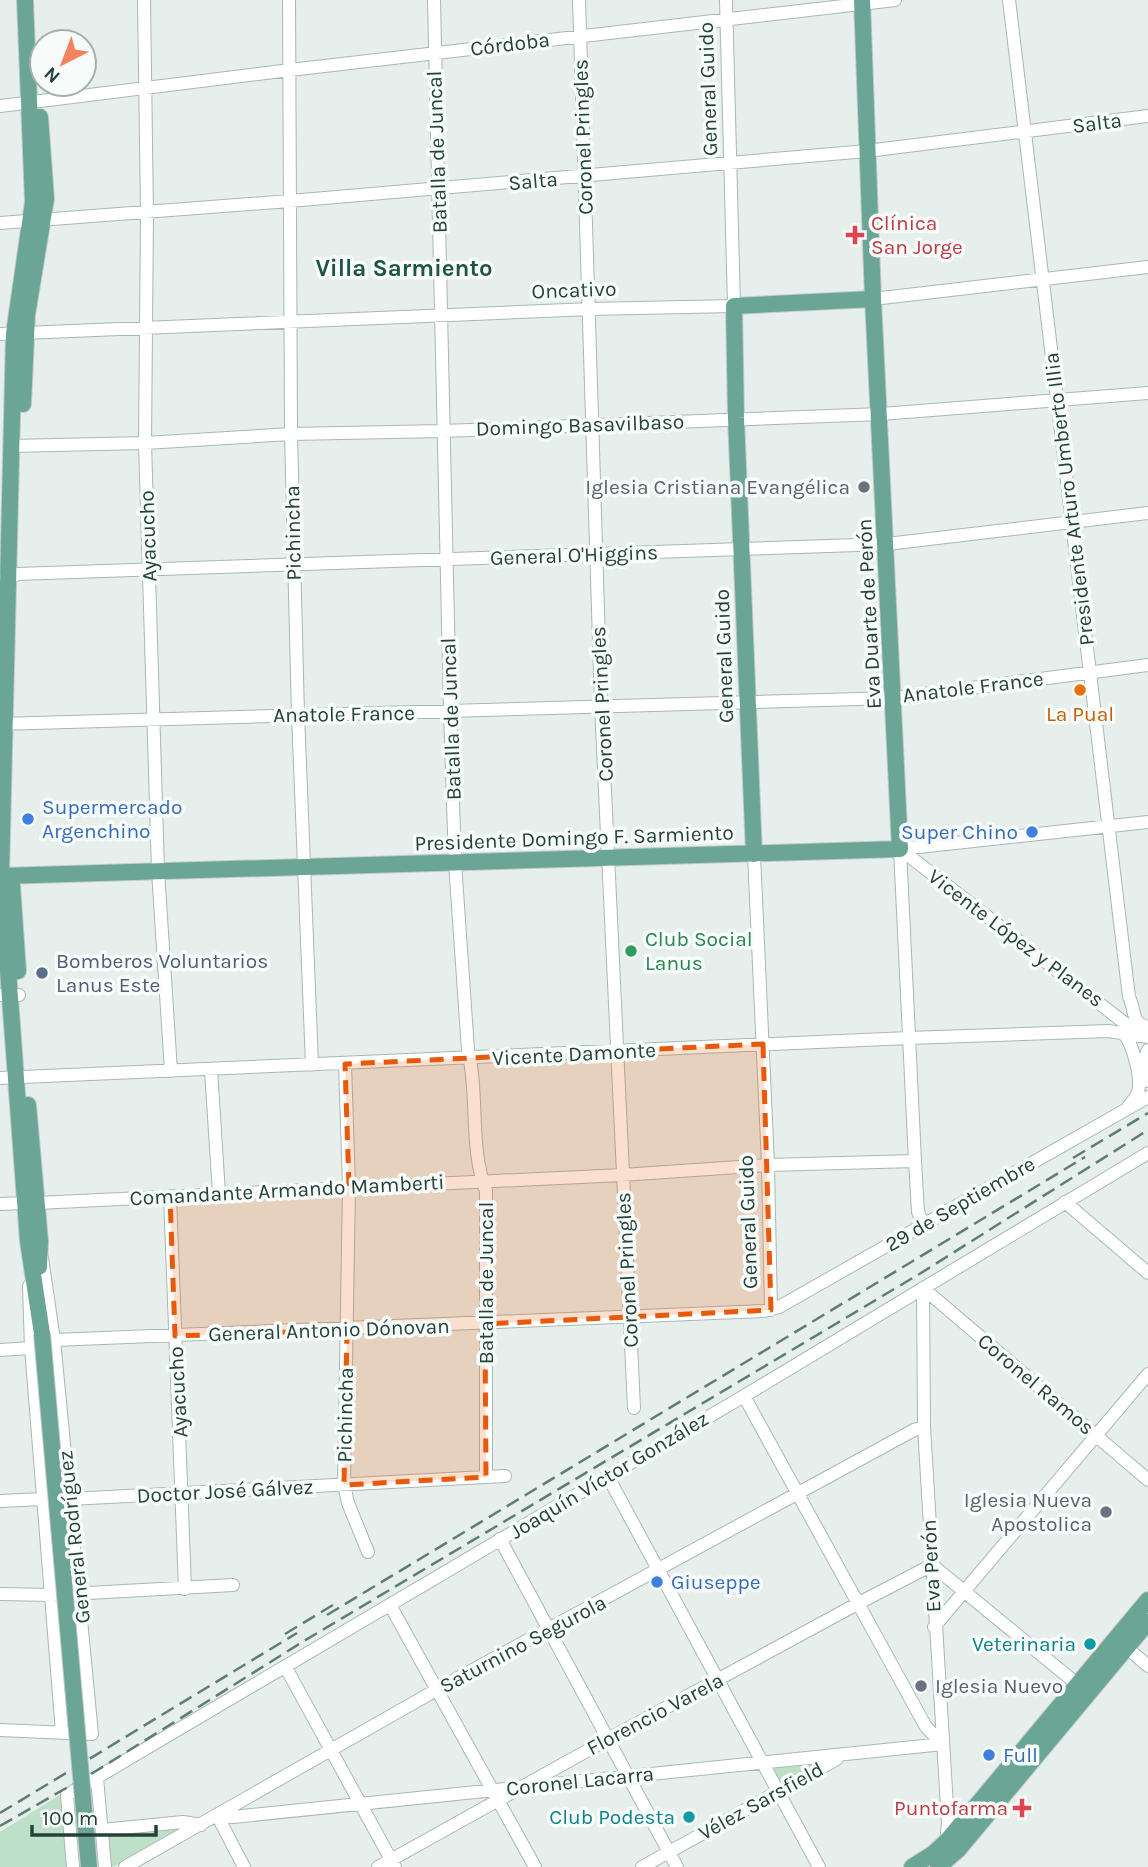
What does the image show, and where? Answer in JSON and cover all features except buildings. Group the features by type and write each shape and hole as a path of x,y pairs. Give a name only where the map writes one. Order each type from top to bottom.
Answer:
{"main road":[{"path":"25,0 33,102"},
{"path":"34,0 33,202 38,221 13,334 4,876 14,1077 31,1203 39,1312 48,1337 98,1867"},
{"name":"Eva Duarte de Perón","path":"862,2 873,299 901,849"},
{"name":"Oncativo","path":"734,306 873,299"},
{"name":"General Guido","path":"734,306 746,702 754,854"},
{"name":"Presidente Domingo F. Sarmiento","path":"4,876 901,849"},
{"path":"912,1867 946,1842 1148,1600"},
{"path":"943,1865 1148,1622"},
{"path":"81,1867 90,1779"},
{"path":"89,1867 90,1779"}],"street":[{"name":"Ayacucho","path":"144,0 147,213 145,443 158,871 171,1071"},
{"name":"Pichincha","path":"289,0 291,433 298,715 312,1065"},
{"name":"Batalla de Juncal","path":"434,0 455,863 479,1170 486,1191 486,1477"},
{"name":"Coronel Pringles","path":"579,0 601,706 634,1408"},
{"name":"General Guido","path":"726,0 734,306"},
{"name":"Córdoba","path":"0,106 895,0"},
{"name":"Presidente Arturo Umberto Illia","path":"1009,0 1129,997 1140,1030 1132,1046 1139,1084 1137,1096 1126,1109"},
{"name":"Salta","path":"0,223 438,189 867,151 1148,116"},
{"name":"Oncativo","path":"873,299 1148,267"},
{"name":"Oncativo","path":"13,334 590,309 734,306"},
{"name":"Domingo Basavilbaso","path":"12,455 291,433 443,431 880,414 1148,393"},
{"name":"General O'Higgins","path":"9,578 294,564 887,544 1148,513"},
{"name":"Anatole France","path":"6,724 894,698 1148,665"},
{"name":"Presidente Domingo F. Sarmiento","path":"901,849 1148,822"},
{"name":"Vicente López y Planes","path":"901,849 1140,1030"},
{"name":"Eva Duarte de Perón","path":"901,849 915,1161 918,1212 923,1224"},
{"name":"General Guido","path":"754,854 768,1165 771,1310"},
{"path":"1108,1031 1113,1022 1113,1012"},
{"name":"Vicente Damonte","path":"14,1077 1140,1030"},
{"path":"1148,1050 1142,1065 1148,1081"},
{"name":"Pichincha","path":"345,1064 349,1187 344,1485 348,1503 368,1552"},
{"path":"211,1070 219,1194"},
{"name":"29 de Septiembre","path":"771,1310 1148,1097"},
{"name":"Joaquín Víctor González","path":"74,1867 67,1795 90,1779 744,1396 1148,1153"},
{"name":"Comandante Armando Mamberti","path":"0,1205 622,1175 768,1165 915,1161"},
{"name":"Ayacucho","path":"170,1196 185,1589"},
{"path":"1065,1202 1148,1273"},
{"name":"General Rodríguez","path":"34,1241 70,1499 92,1734 62,1732 31,1348 34,1241"},
{"name":"Eva Perón","path":"923,1288 924,1427 934,1628 948,1823 943,1865"},
{"name":"Coronel Ramos","path":"923,1288 1148,1480"},
{"name":"General Antonio Dónovan","path":"48,1337 347,1330 771,1310"},
{"path":"0,1350 31,1348"},
{"path":"934,1628 1148,1374"},
{"path":"744,1396 926,1727 943,1744"},
{"name":"Saturnino Segurola","path":"125,1867 438,1689 914,1430 924,1427"},
{"path":"607,1475 819,1867"},
{"name":"Doctor José Gálvez","path":"70,1499 505,1476"},
{"path":"0,1501 43,1500"},
{"path":"500,1539 610,1738 677,1867"},
{"path":"932,1565 1077,1684"},
{"name":"Florencio Varela","path":"379,1867 393,1863 495,1795 523,1786 932,1565"},
{"path":"0,1594 52,1595 233,1585"},
{"path":"390,1605 535,1867"},
{"path":"1126,1647 1148,1666"},
{"path":"285,1666 393,1863"},
{"path":"0,1730 62,1732"},
{"name":"Coronel Lacarra","path":"523,1786 943,1744"},
{"name":"Vélez Sarsfield","path":"642,1867 844,1756"},
{"path":"90,1779 102,1830 105,1867"},
{"name":"Coronel Lacarra","path":"216,1815 233,1817 362,1804 495,1795"},
{"path":"216,1815 244,1867"},
{"path":"102,1830 183,1822 201,1825"}],"highlighted area":[{"path":"763,1044 771,1310 485,1324 486,1477 344,1485 347,1330 175,1336 170,1196 349,1187 345,1064"}],"green space":[{"path":"815,1762 818,1764 780,1784 774,1771 776,1766"},
{"path":"63,1793 70,1867 0,1867 0,1832"},
{"path":"180,1828 183,1830 113,1867 109,1864 108,1833"}],"railway":[{"path":"1073,1158 1148,1113"},
{"path":"0,1826 96,1771 304,1641 921,1273 1148,1130"},
{"path":"327,1615 1085,1157"},
{"path":"285,1634 333,1605"},
{"path":"0,1813 297,1633"}],"place":[{"name":"Clínica San Jorge","path":"855,235"},
{"name":"Iglesia Cristiana Evangélica","path":"864,487"},
{"name":"La Pual","path":"1080,690"},
{"name":"Supermercado Argenchino","path":"28,819"},
{"name":"Super Chino","path":"1032,832"},
{"name":"Club Social Lanus","path":"631,951"},
{"name":"Bomberos Voluntarios Lanus Este","path":"42,973"},
{"name":"Iglesia Nueva Apostolica","path":"1106,1512"},
{"name":"Giuseppe","path":"657,1582"},
{"name":"Veterinaria","path":"1090,1644"},
{"name":"Iglesia Nuevo","path":"921,1686"},
{"name":"Full","path":"989,1755"},
{"name":"Puntofarma","path":"1022,1808"},
{"name":"Club Podesta","path":"689,1817"}],"district":[{"name":"Villa Sarmiento","path":"404,268"}]}
